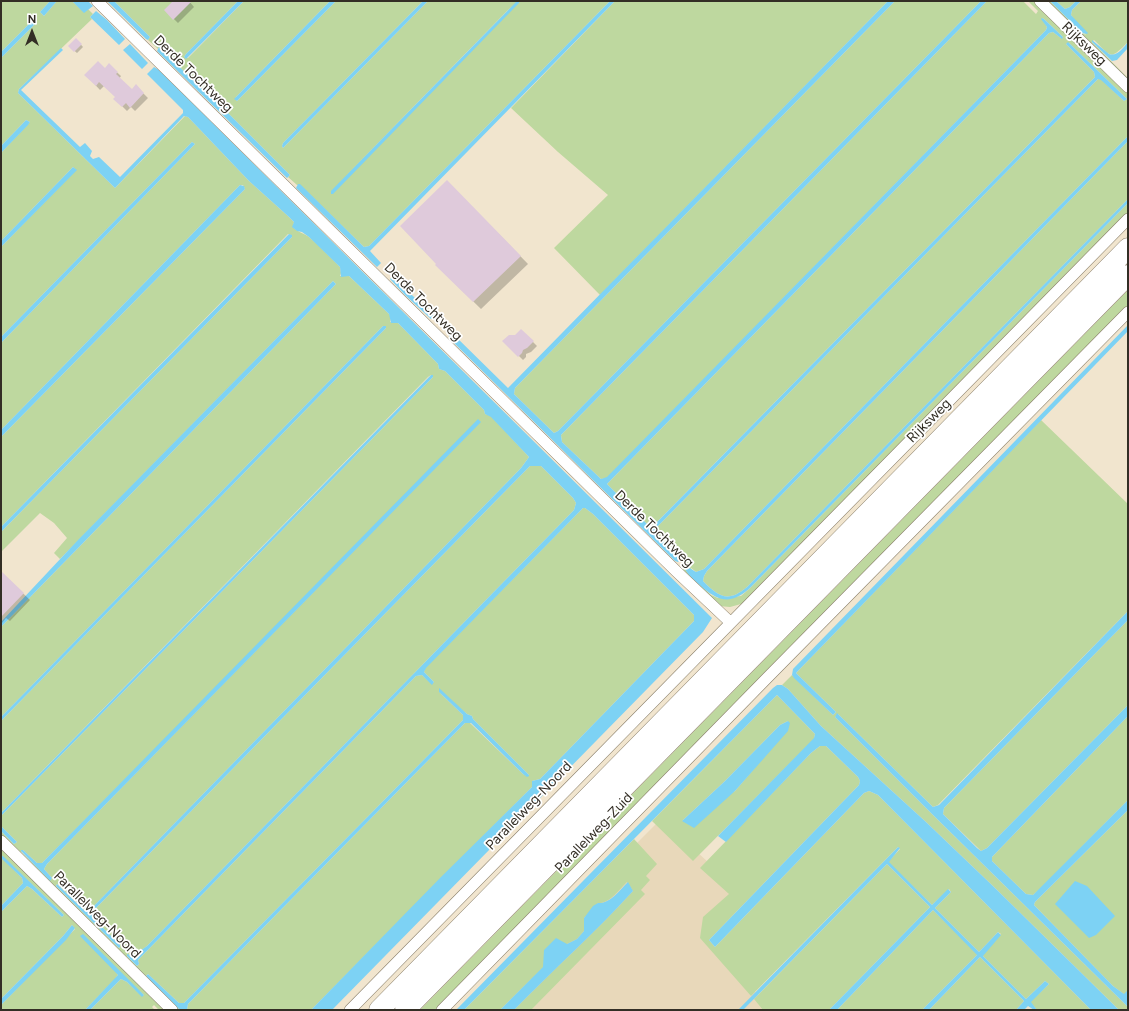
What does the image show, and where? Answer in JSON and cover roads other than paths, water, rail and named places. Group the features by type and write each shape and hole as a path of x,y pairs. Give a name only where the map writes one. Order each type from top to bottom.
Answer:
{"highway":[{"name":"Rijksweg","path":"379,1010 1128,248"},
{"path":"406,1010 1128,275"}],"street":[{"name":"Derde Tochtweg","path":"97,1 676,571 730,622"},
{"name":"Rijksweg","path":"1040,1 1128,87"},
{"name":"Rijksweg","path":"730,622 1128,219"},
{"name":"Parallelweg-Zuid","path":"442,1010 1128,312"},
{"name":"Parallelweg-Noord","path":"350,1010 730,622"},
{"name":"Parallelweg-Noord","path":"1,841 172,1010"}],"water":[{"path":"50,1 57,1 44,16 40,12"},
{"path":"72,1 88,1 93,6 84,13"},
{"path":"107,1 114,1 150,37 148,40 146,39"},
{"path":"238,1 244,1 186,59 184,57 186,54"},
{"path":"330,1 336,1 237,101 234,99 236,97"},
{"path":"423,1 428,1 283,148 283,143"},
{"path":"517,1 519,3 333,194 331,194 331,191"},
{"path":"610,1 615,1 370,251 381,263 377,267 296,188 298,184 300,184 364,247 369,246"},
{"path":"888,1 895,1 515,388 514,394 554,433 558,431 981,1 987,1 561,435 562,442 601,479 607,477 1046,30 1047,27 1041,19 1042,18 1063,37 1062,39 1053,32 1049,33 607,484 649,526 653,526 662,517 1095,77 1094,72 1066,44 1068,42 1127,99 1124,101 1098,79 658,526 655,533 681,560 678,562 675,561 451,340 449,335 452,333 508,388"},
{"path":"1050,1 1056,1 1065,9 1070,7 1076,1 1081,1 1072,10 1071,15 1088,33 1082,33"},
{"path":"96,11 125,39 119,45 90,17"},
{"path":"33,20 36,22 35,24 1,58 1,52"},
{"path":"1092,40 1112,55 1122,49 1128,42 1128,48 1117,60 1112,61 1092,42"},
{"path":"130,44 148,63 142,69 123,50"},
{"path":"159,47 222,107 227,107 229,109 228,113 290,175 287,178 157,51"},
{"path":"61,48 63,50 21,90 80,147 85,143 92,151 90,156 93,159 99,157 120,177 183,113 183,110 147,74 154,67 159,70 712,618 703,632 332,1010 311,1010 441,877 532,787 532,781 540,779 694,621 694,615 593,514 583,508 426,668 424,672 434,682 432,685 422,675 416,676 138,960 139,964 137,966 127,956 127,954 133,956 147,946 574,510 576,503 573,498 541,466 530,466 95,909 93,916 94,919 120,945 119,948 56,886 57,884 85,911 89,911 521,468 529,457 491,417 485,414 484,410 445,371 439,369 438,364 398,323 391,323 389,314 349,276 341,277 340,267 309,237 292,227 294,222 249,181 188,117 184,116 115,188 18,93 19,89"},
{"path":"26,120 30,122 28,125 1,153 1,146"},
{"path":"1128,136 1128,141 707,571 704,576 703,581 714,591 724,596 734,595 747,587 1128,199 1128,203 749,589 743,594 731,599 720,598 709,593 691,577 685,569 688,567 696,572 704,569"},
{"path":"192,142 195,144 1,343 1,337"},
{"path":"73,167 77,170 1,247 1,241"},
{"path":"240,185 244,186 245,189 1,437 1,430"},
{"path":"289,234 292,235 292,237 1,532 1,527"},
{"path":"393,277 434,316 431,319 390,279"},
{"path":"333,281 336,284 1,627 1,622 78,540"},
{"path":"1128,325 1128,331 796,673 836,712 833,715 794,678 792,675 793,669"},
{"path":"383,326 386,326 386,328 1,721 1,717"},
{"path":"431,375 433,375 433,377 1,816 1,813"},
{"path":"478,419 481,422 47,864 44,869 52,878 50,881 21,850 23,850 37,863 42,863"},
{"path":"1128,611 1128,620 944,808 943,814 977,848 981,851 987,848 1128,705 1128,716 992,857 992,861 1026,894 1033,895 1128,800 1128,810 1035,902 1034,905 1113,986 1124,994 1128,990 1128,1007 835,717 837,713 933,807 939,805"},
{"path":"777,685 782,685 788,689 821,726 926,822 1119,1010 1091,1010 878,795 869,791 864,793 715,947 709,940 859,785 860,781 858,777 826,746 820,746 811,753 726,842 718,836 814,738 815,734 777,695 464,1010 456,1010"},
{"path":"439,688 467,714 472,716 473,719 529,776 527,777 523,774 471,723 465,723 188,1004 187,1010 180,1010 146,976 148,974 179,1003 184,1003 463,720 463,715 439,692"},
{"path":"788,721 790,723 788,731 735,791 694,828 682,821 725,781 780,725"},
{"path":"1,826 17,842 14,844 1,831"},
{"path":"898,847 900,848 889,862 932,905 948,889 951,892 935,908 979,952 998,932 1001,935 983,956 1026,999 1045,981 1049,984 1031,1002 1037,1010 1034,1010 1028,1006 1024,1010 1016,1010 1024,1001 980,957 929,1010 922,1010 977,955 933,910 837,1010 829,1010 930,907 887,864 743,1010 739,1009"},
{"path":"1,855 64,915 62,917 27,886 1,912 1,906 23,883 22,878 2,859"},
{"path":"1075,881 1087,886 1115,916 1096,935 1089,938 1055,904"},
{"path":"628,882 633,891 604,922 514,1010 500,1010 543,967 544,950 556,938 567,944 577,939 584,931 584,918 593,906 611,899"},
{"path":"72,925 75,928 66,940 1,1005 1,999"},
{"path":"83,934 144,995 142,997 127,982 121,979 90,1010 85,1010 118,975 80,936"}]}
